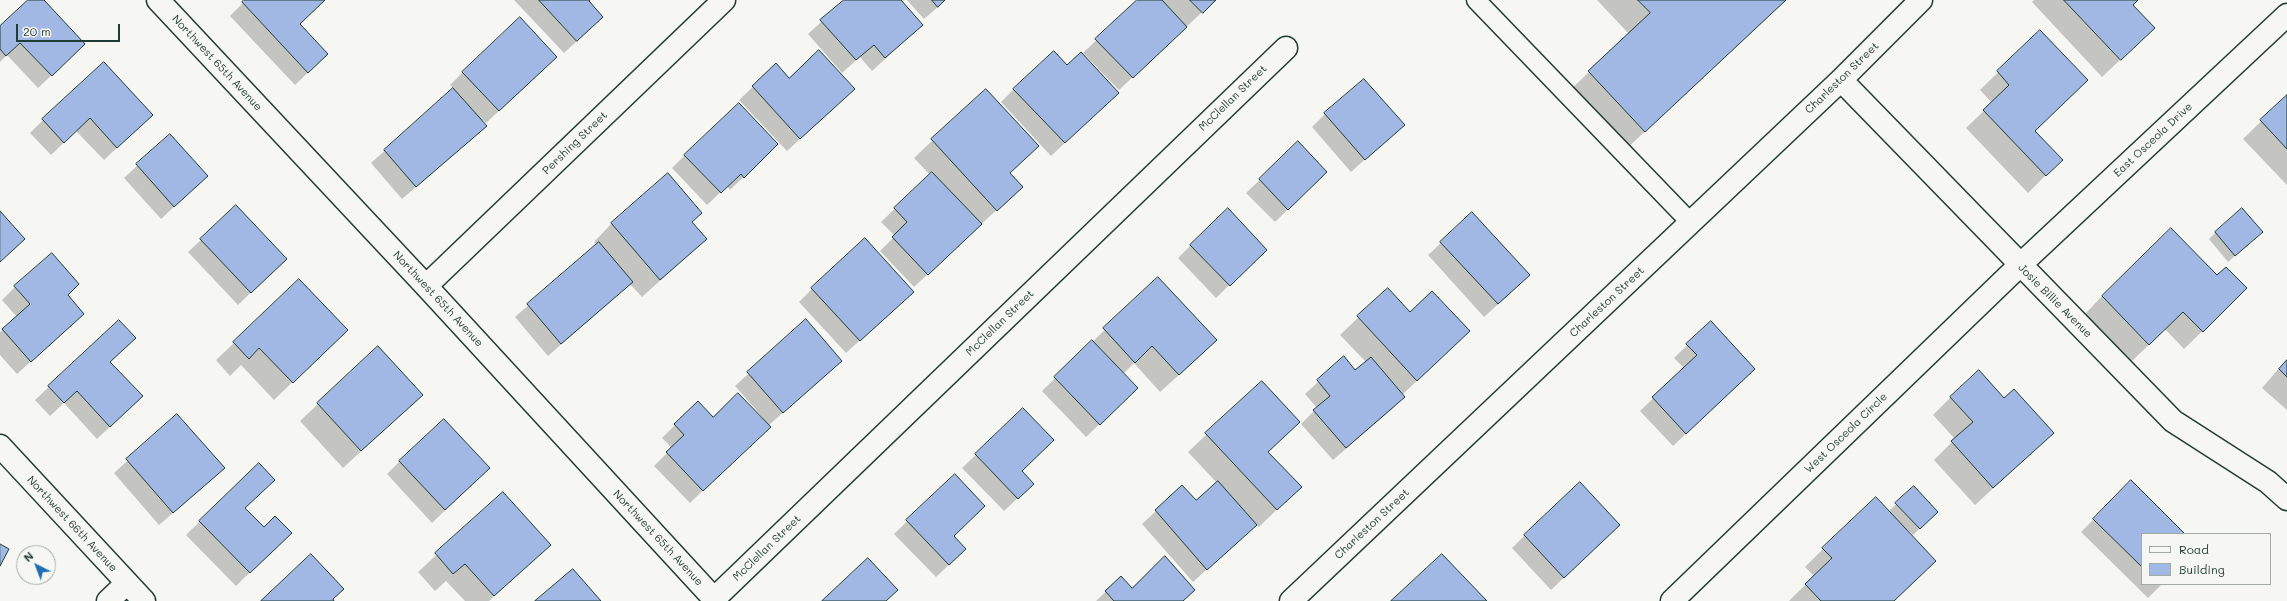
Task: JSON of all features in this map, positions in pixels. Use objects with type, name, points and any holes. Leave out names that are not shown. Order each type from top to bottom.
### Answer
[{"type":"street","name":"Northwest 65th Avenue","points":[[158,0],[426,286],[715,600]]},
{"type":"street","name":"Pershing Street","points":[[426,286],[724,0]]},
{"type":"street","name":"Charleston Street","points":[[1291,601],[1691,223],[1841,80],[1922,0]]},
{"type":"street","name":"East Osceola Drive","points":[[2020,265],[2287,15]]},
{"type":"street","name":"McClellan Street","points":[[715,600],[1286,48]]},
{"type":"street","name":"Josie Billie Avenue","points":[[1841,80],[2173,421],[2268,482],[2287,499]]},
{"type":"street","name":"West Osceola Circle","points":[[1672,601],[2020,265]]},
{"type":"street","name":"Northwest 66th Avenue","points":[[0,446],[144,601]]},
{"type":"street","points":[[108,601],[127,583]]},
{"type":"lane","points":[[1476,0],[1691,223]]},
{"type":"building","points":[[28,0],[44,0],[85,44],[52,76],[20,43],[6,56],[0,49],[0,26]]},
{"type":"building","points":[[244,0],[325,0],[300,24],[328,54],[308,73],[242,2]]},
{"type":"building","points":[[539,0],[590,0],[589,1],[603,17],[577,41]]},
{"type":"building","points":[[844,0],[901,0],[923,25],[885,58],[874,45],[856,60],[820,20]]},
{"type":"building","points":[[932,0],[945,0],[938,7]]},
{"type":"building","points":[[1137,0],[1162,0],[1187,27],[1133,78],[1095,39]]},
{"type":"building","points":[[1190,0],[1216,0],[1203,13]]},
{"type":"building","points":[[1638,0],[1786,0],[1645,132],[1588,71],[1650,13]]},
{"type":"building","points":[[2064,0],[2138,0],[2133,5],[2155,28],[2121,60]]},
{"type":"building","points":[[520,17],[557,57],[499,111],[462,72]]},
{"type":"building","points":[[2040,30],[2088,80],[2035,131],[2063,160],[2046,176],[1983,110],[2009,85],[1997,71]]},
{"type":"building","points":[[819,50],[855,89],[800,139],[752,86],[776,63],[789,78]]},
{"type":"building","points":[[1054,51],[1067,65],[1081,52],[1119,93],[1065,143],[1013,89]]},
{"type":"building","points":[[104,62],[153,115],[117,148],[90,118],[64,143],[42,119]]},
{"type":"building","points":[[1364,79],[1405,125],[1365,160],[1324,113]]},
{"type":"building","points":[[453,88],[487,126],[416,187],[384,150]]},
{"type":"building","points":[[986,89],[1039,146],[1010,173],[1023,187],[997,211],[931,139]]},
{"type":"building","points":[[2287,95],[2287,149],[2260,120]]},
{"type":"building","points":[[739,103],[778,144],[744,178],[741,174],[721,193],[684,155]]},
{"type":"building","points":[[170,134],[208,176],[174,207],[136,164]]},
{"type":"building","points":[[1298,141],[1327,172],[1288,210],[1259,179]]},
{"type":"building","points":[[932,172],[982,224],[928,275],[892,237],[907,222],[894,208]]},
{"type":"building","points":[[668,173],[702,213],[692,222],[707,239],[660,280],[611,223]]},
{"type":"building","points":[[236,205],[287,259],[251,293],[200,239]]},
{"type":"building","points":[[1228,208],[1267,250],[1230,286],[1190,245]]},
{"type":"building","points":[[2242,208],[2263,232],[2235,256],[2215,232]]},
{"type":"building","points":[[0,211],[25,239],[0,262]]},
{"type":"building","points":[[1472,212],[1530,275],[1498,304],[1440,242]]},
{"type":"building","points":[[2171,228],[2217,275],[2226,267],[2247,288],[2203,332],[2183,312],[2149,345],[2102,296]]},
{"type":"building","points":[[865,238],[914,292],[860,341],[811,288]]},
{"type":"building","points":[[599,242],[633,282],[561,344],[527,304]]},
{"type":"building","points":[[52,253],[79,284],[68,295],[84,314],[31,362],[2,329],[30,304],[14,286]]},
{"type":"building","points":[[1158,277],[1217,340],[1179,375],[1152,346],[1135,363],[1103,328]]},
{"type":"building","points":[[299,279],[348,330],[293,383],[259,348],[249,359],[233,342]]},
{"type":"building","points":[[1388,288],[1410,312],[1432,291],[1470,331],[1417,381],[1357,316]]},
{"type":"building","points":[[806,319],[842,361],[783,413],[747,372]]},
{"type":"building","points":[[119,320],[136,338],[110,362],[143,396],[110,427],[77,391],[64,403],[48,386]]},
{"type":"building","points":[[1711,321],[1755,369],[1686,434],[1652,397],[1697,355],[1686,344]]},
{"type":"building","points":[[1092,340],[1138,388],[1100,425],[1054,377]]},
{"type":"building","points":[[378,346],[423,395],[361,451],[317,403]]},
{"type":"building","points":[[1344,356],[1355,370],[1371,357],[1405,397],[1346,448],[1313,410],[1330,396],[1317,380]]},
{"type":"building","points":[[2287,360],[2287,377],[2279,369]]},
{"type":"building","points":[[1979,370],[2004,398],[2014,389],[2054,433],[1993,488],[1951,441],[1973,422],[1950,397]]},
{"type":"building","points":[[1262,381],[1300,422],[1268,452],[1302,487],[1277,510],[1205,433]]},
{"type":"building","points":[[738,393],[771,427],[703,491],[666,452],[684,435],[674,424],[698,401],[713,417]]},
{"type":"building","points":[[1023,408],[1054,440],[1022,471],[1034,484],[1018,499],[975,454]]},
{"type":"building","points":[[177,414],[225,468],[173,513],[126,459]]},
{"type":"building","points":[[444,419],[490,468],[445,510],[399,461]]},
{"type":"building","points":[[259,463],[275,480],[245,508],[264,527],[275,516],[292,533],[250,573],[199,521]]},
{"type":"building","points":[[955,474],[985,506],[954,536],[966,549],[949,565],[906,520]]},
{"type":"building","points":[[2131,480],[2184,533],[2141,533],[2141,566],[2093,519]]},
{"type":"building","points":[[1218,481],[1257,525],[1207,570],[1155,510],[1182,485],[1196,500]]},
{"type":"building","points":[[1580,482],[1620,525],[1564,578],[1524,535]]},
{"type":"building","points":[[1914,486],[1938,512],[1920,529],[1895,503]]},
{"type":"building","points":[[503,492],[551,545],[494,596],[465,564],[453,574],[435,553]]},
{"type":"building","points":[[1876,497],[1936,561],[1894,601],[1821,601],[1805,584],[1832,558],[1822,548]]},
{"type":"building","points":[[0,544],[9,549],[0,566]]},
{"type":"building","points":[[311,554],[344,589],[333,599],[334,601],[261,601]]},
{"type":"building","points":[[1442,554],[1487,601],[1391,601]]},
{"type":"building","points":[[1165,556],[1195,590],[1183,601],[1114,601],[1105,591],[1121,576],[1132,588]]},
{"type":"building","points":[[868,558],[898,590],[886,601],[822,601]]},
{"type":"building","points":[[573,569],[601,601],[535,601]]}]
